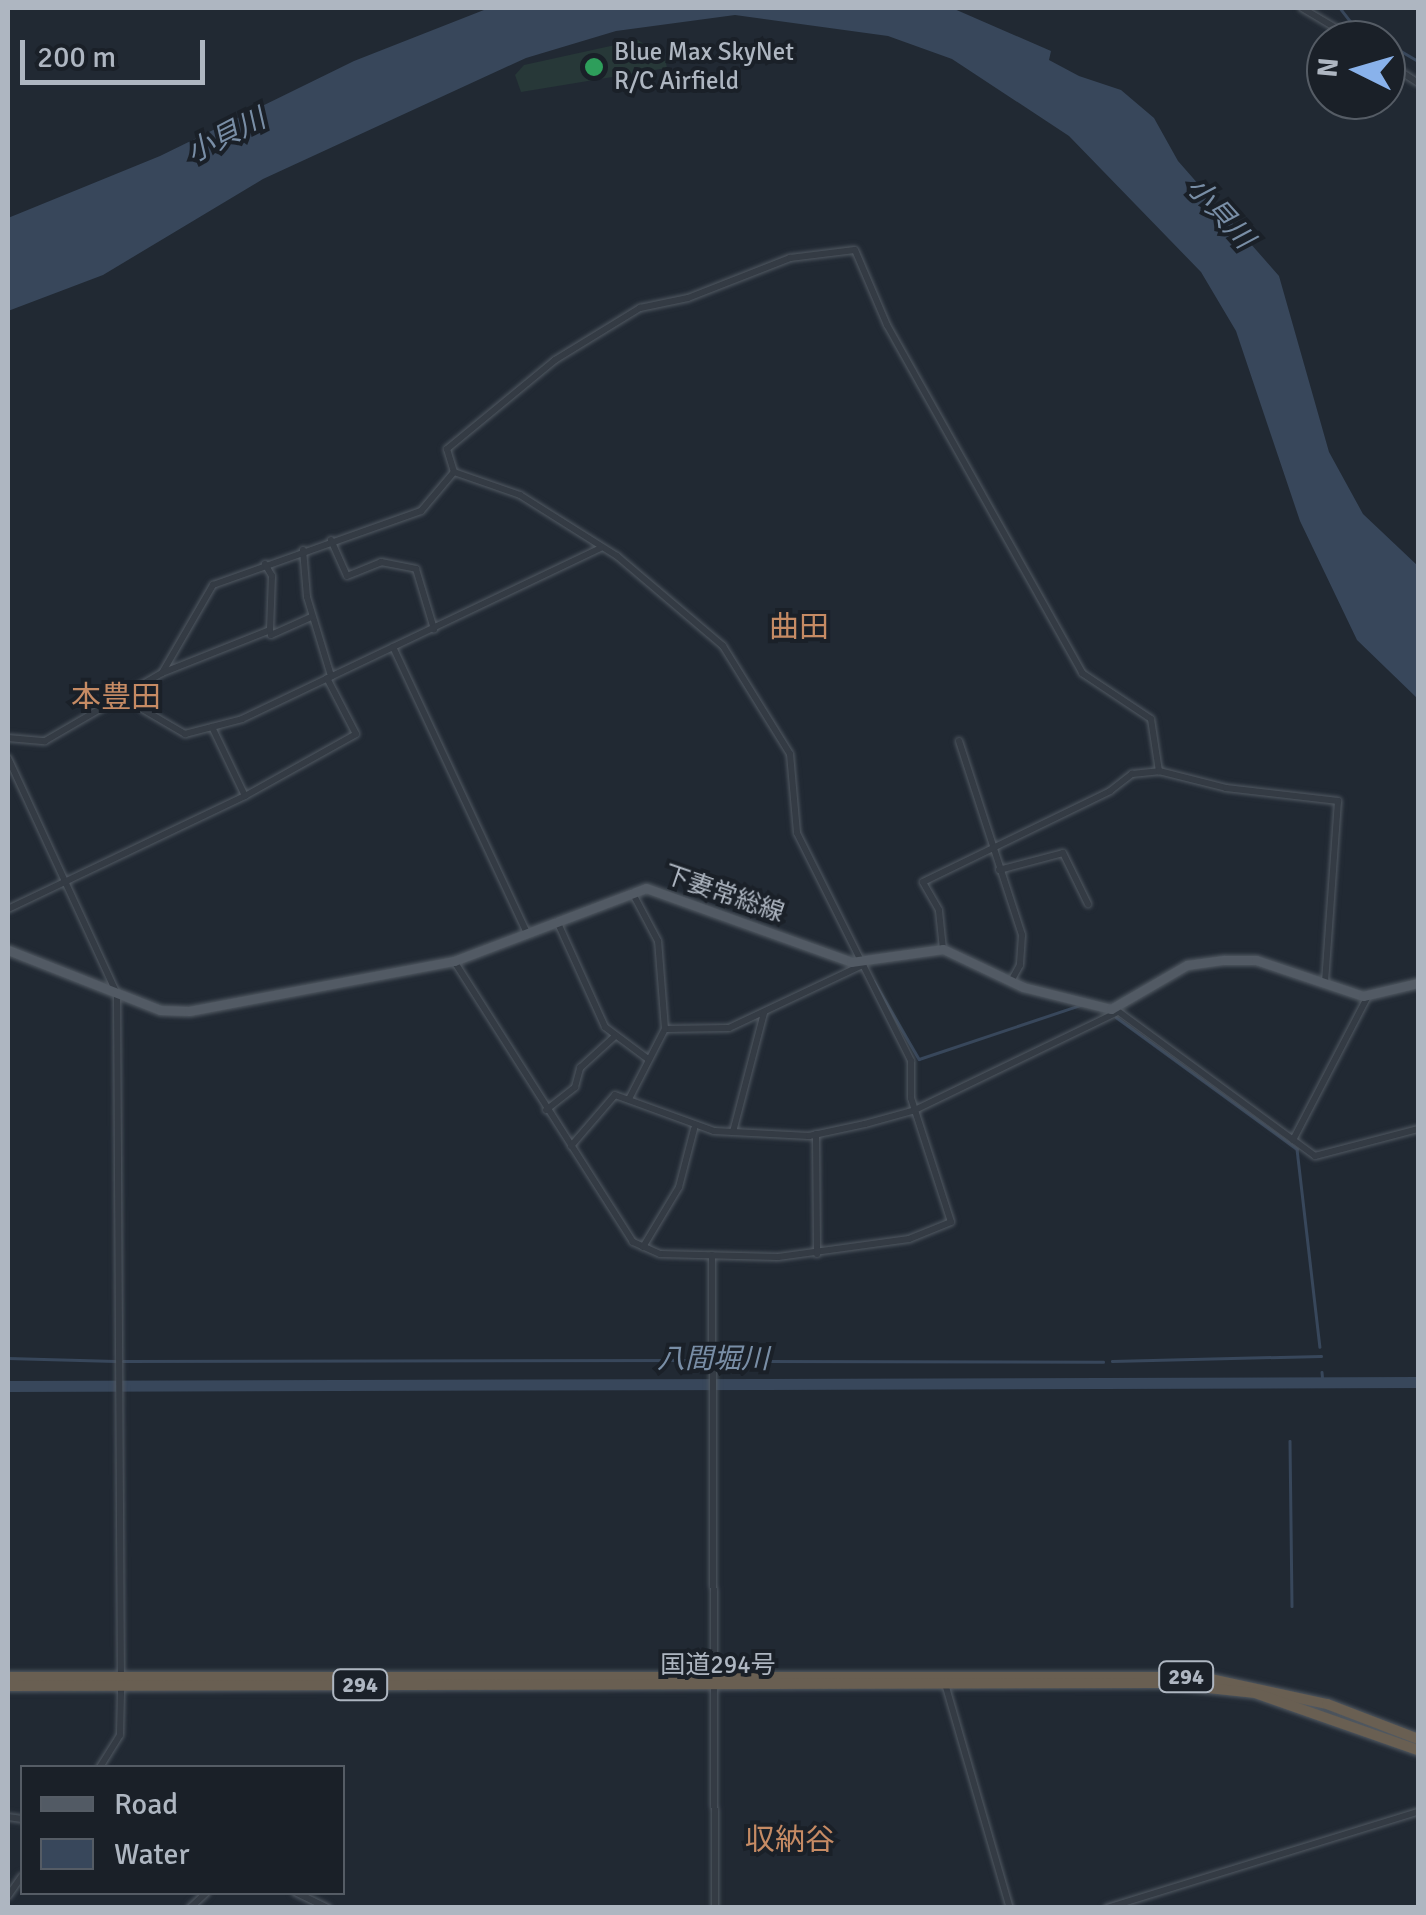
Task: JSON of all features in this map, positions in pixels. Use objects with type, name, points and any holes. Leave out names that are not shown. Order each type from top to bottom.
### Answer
[{"type":"highway","name":"国道294号","points":[[8,1677],[121,1681],[1201,1677],[1256,1684],[1418,1739]]},
{"type":"highway","name":"国道294号","points":[[944,1679],[1216,1687],[1295,1703],[1418,1750]]},
{"type":"highway","name":"国道294号","points":[[8,1686],[121,1681]]},
{"type":"main road","name":"下妻常総線","points":[[8,950],[160,1010],[189,1010],[454,961],[632,891],[662,892],[862,964],[943,949]]},
{"type":"main road","points":[[943,949],[1011,981],[1115,1011],[1172,971],[1201,962],[1256,960],[1368,996],[1418,983]]},
{"type":"street","points":[[454,472],[446,449],[555,360],[640,308],[688,298],[790,258],[855,250],[887,324],[1082,674],[1151,719],[1159,771]]},
{"type":"street","points":[[162,673],[213,585],[421,511],[454,472]]},
{"type":"street","points":[[454,472],[520,495],[602,547],[697,620],[743,676],[790,754],[798,833],[911,1061],[915,1110],[950,1222],[909,1239],[817,1254],[712,1255],[643,1247],[546,1110],[454,961]]},
{"type":"street","points":[[331,540],[346,576],[380,562],[416,569],[434,628]]},
{"type":"street","points":[[130,690],[144,710],[185,734],[212,727],[329,677],[602,547]]},
{"type":"street","points":[[8,908],[244,796],[356,734],[329,677],[311,618],[303,550]]},
{"type":"street","points":[[265,564],[272,576],[271,635],[311,618]]},
{"type":"street","points":[[8,738],[44,741],[162,673],[270,630]]},
{"type":"street","points":[[393,647],[527,933]]},
{"type":"street","points":[[212,727],[244,796]]},
{"type":"street","points":[[959,742],[990,848],[1022,935],[1020,965],[1011,981]]},
{"type":"street","points":[[8,758],[117,994],[120,1735],[101,1765]]},
{"type":"street","points":[[943,949],[939,910],[923,882],[1110,791],[1132,774],[1159,771],[1226,788],[1338,801],[1325,983]]},
{"type":"street","points":[[999,870],[1063,854],[1088,904]]},
{"type":"street","points":[[629,1099],[665,1028],[658,941],[632,891]]},
{"type":"street","points":[[557,922],[590,984],[595,1010],[614,1038],[648,1059]]},
{"type":"street","points":[[665,1028],[729,1028],[862,964]]},
{"type":"street","points":[[1292,1140],[1368,996]]},
{"type":"street","points":[[571,1146],[605,1101],[615,1095],[694,1129],[732,1132],[816,1134],[915,1110],[1115,1011],[1292,1140],[1324,1157],[1418,1129]]},
{"type":"street","points":[[732,1132],[752,1078],[764,1012]]},
{"type":"street","points":[[546,1110],[576,1087],[580,1068],[614,1038]]},
{"type":"street","points":[[643,1247],[679,1188],[694,1129]]},
{"type":"street","points":[[816,1134],[817,1254]]},
{"type":"street","points":[[712,1255],[715,1908]]},
{"type":"street","points":[[944,1679],[1010,1908]]},
{"type":"street","points":[[1107,1908],[1418,1812]]},
{"type":"street","points":[[301,1895],[328,1908]]},
{"type":"shaded area","name":"Blue Max SkyNet R/C Airfield","points":[[638,40],[665,58],[667,68],[521,92],[515,75],[524,65]]},
{"type":"water","name":"小貝川","points":[[489,8],[952,8],[1051,51],[1049,60],[1079,76],[1121,90],[1154,118],[1178,161],[1279,276],[1329,452],[1363,514],[1418,566],[1418,699],[1357,640],[1300,521],[1236,331],[1201,272],[1069,136],[952,59],[888,36],[735,15],[616,31],[526,58],[263,179],[103,275],[8,311],[8,218],[160,156],[354,61]]},
{"type":"waterway","points":[[1340,8],[1350,21],[1418,61]]},
{"type":"waterway","points":[[874,981],[919,1059],[1080,1005]]},
{"type":"waterway","points":[[1116,1017],[1297,1149],[1320,1347]]},
{"type":"waterway","points":[[1112,1361],[1321,1356]]},
{"type":"waterway","points":[[8,1358],[115,1361]]},
{"type":"waterway","points":[[123,1361],[706,1360]]},
{"type":"waterway","points":[[718,1361],[1103,1362]]},
{"type":"waterway","points":[[1322,1372],[1323,1383]]},
{"type":"waterway","name":"八間堀川","points":[[8,1386],[1418,1382]]},
{"type":"waterway","points":[[1290,1441],[1292,1606]]},
{"type":"place","name":"Blue Max SkyNet R/C Airfield","points":[[594,67]]},
{"type":"district","name":"曲田","points":[[799,628]]},
{"type":"district","name":"本豊田","points":[[116,698]]},
{"type":"district","name":"収納谷","points":[[790,1841]]}]
